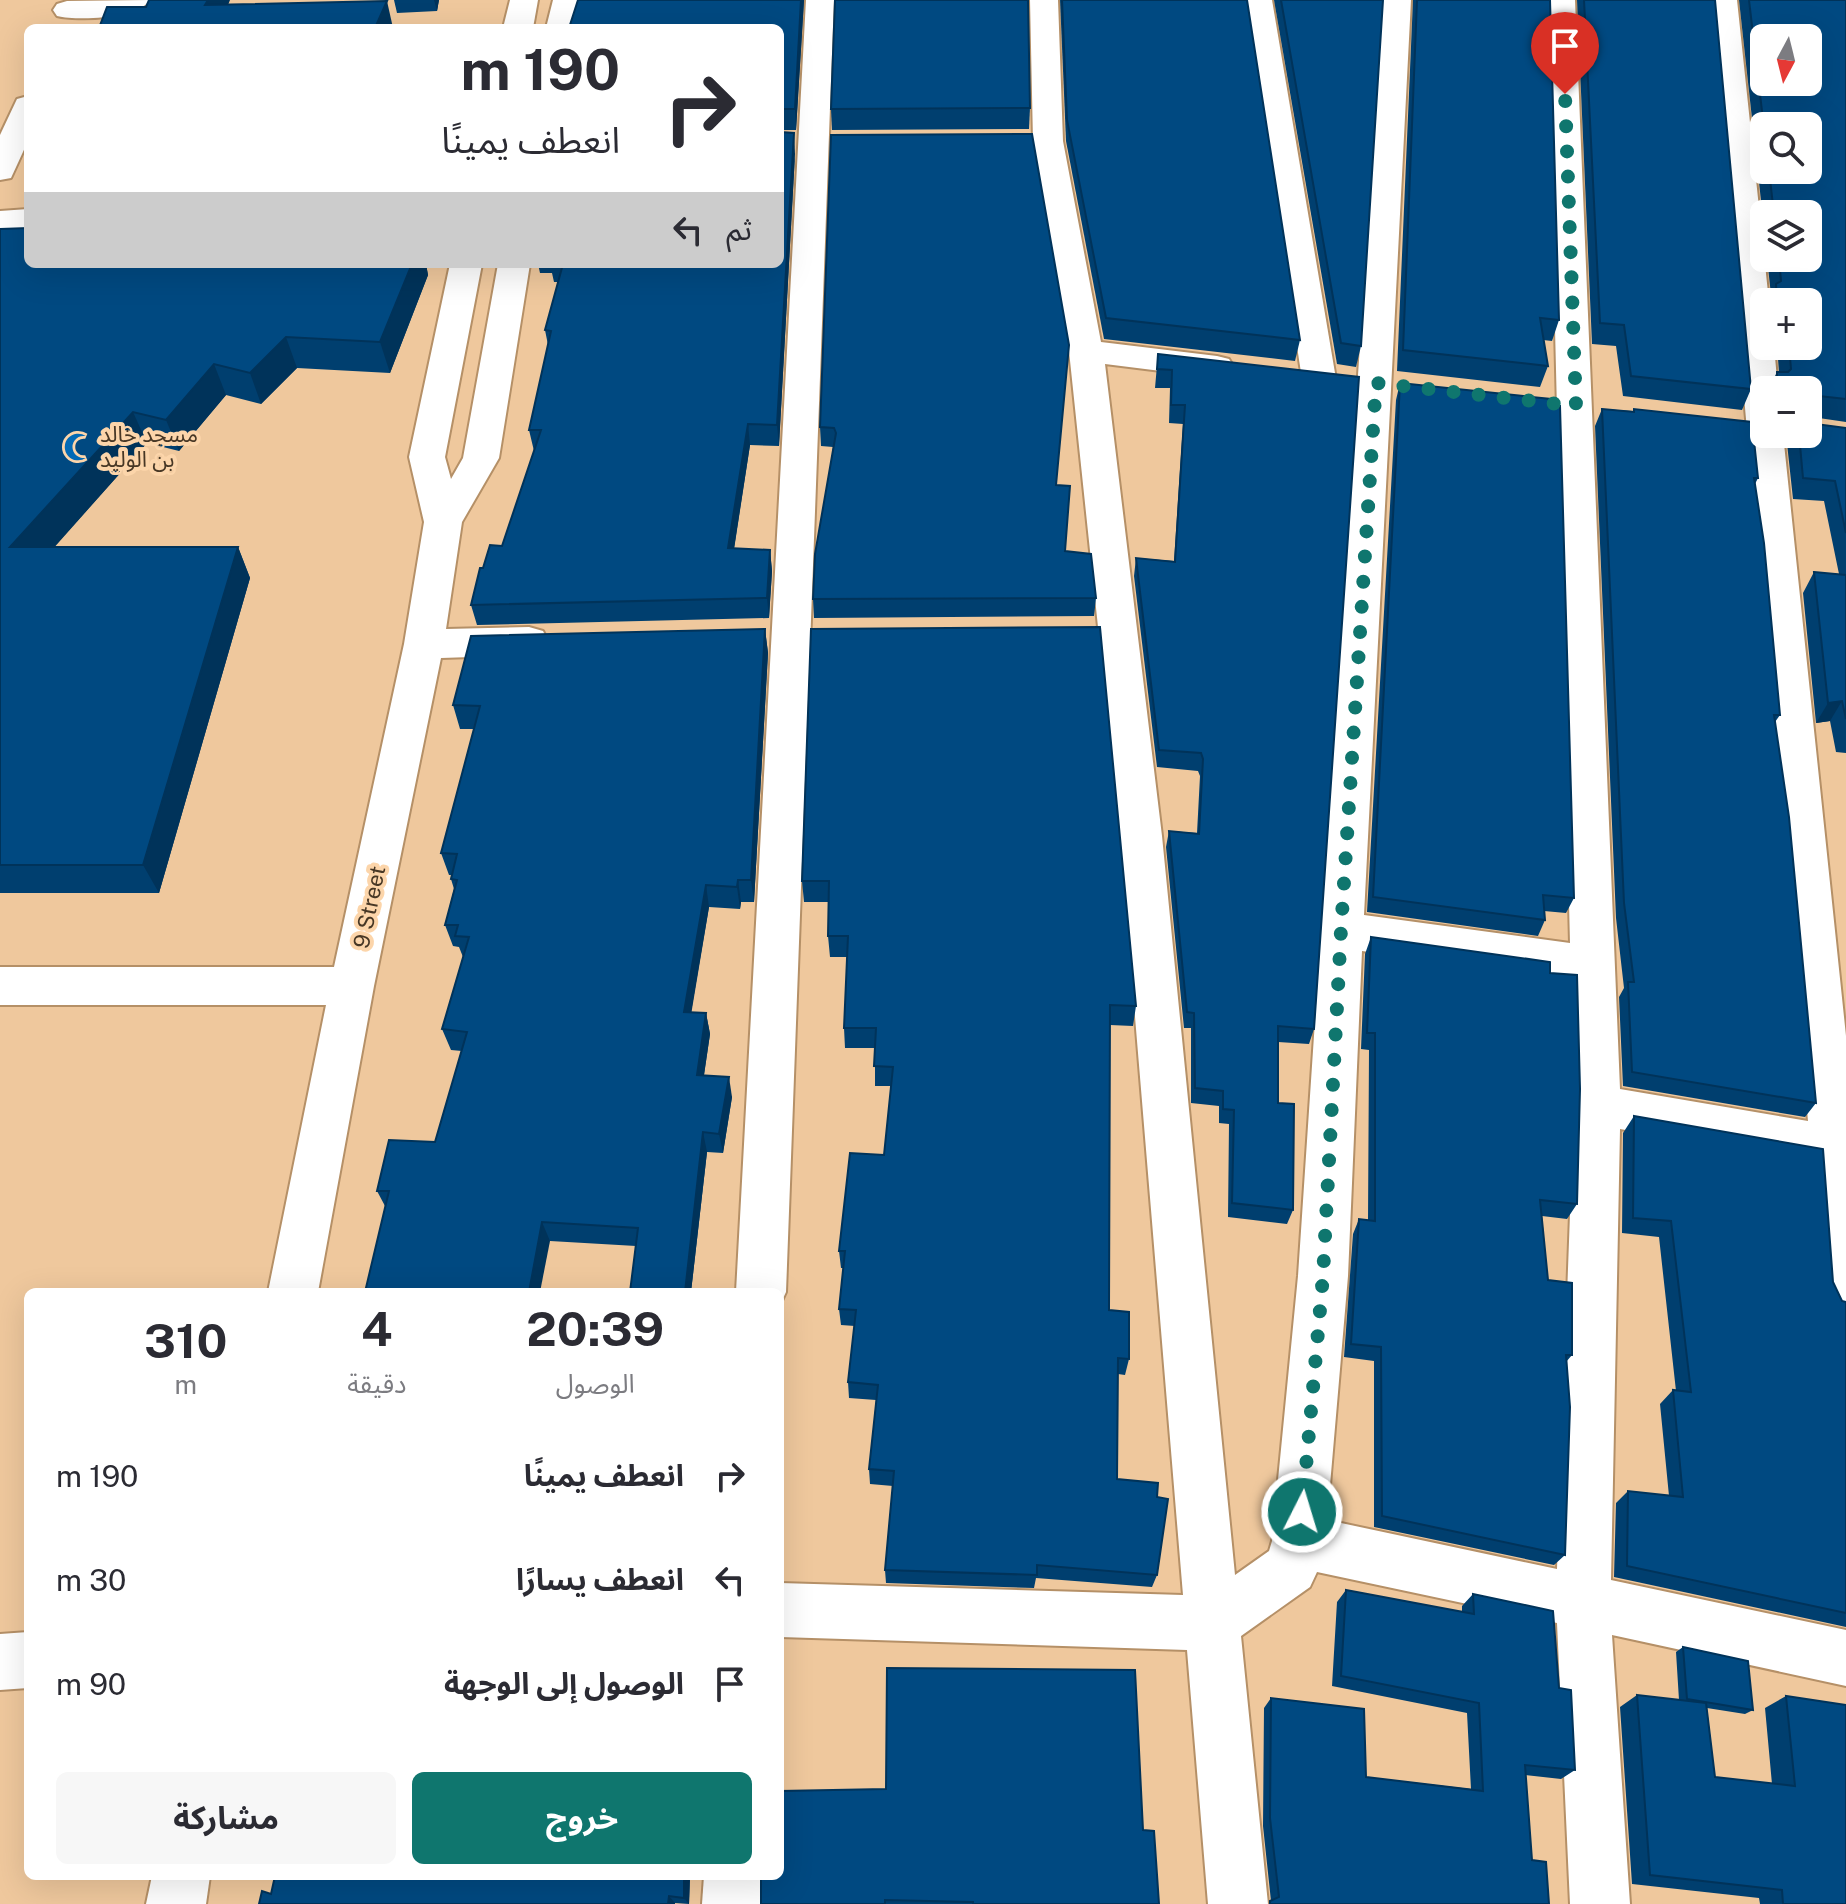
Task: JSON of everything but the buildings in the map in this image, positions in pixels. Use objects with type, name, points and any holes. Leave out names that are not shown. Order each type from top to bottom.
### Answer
[{"type":"street","points":[[66,13],[124,6],[136,0]]},
{"type":"street","points":[[519,24],[524,0]]},
{"type":"street","points":[[562,24],[567,0]]},
{"type":"street","points":[[761,1288],[820,0]]},
{"type":"street","points":[[1044,0],[1033,141],[1086,351],[1102,633],[1141,836],[1238,1904]]},
{"type":"street","points":[[1258,0],[1304,377],[1392,385]]},
{"type":"street","points":[[784,1610],[1213,1623],[1291,1568],[1299,1541],[1323,1276],[1341,930],[1392,385],[1397,0]]},
{"type":"street","points":[[1561,0],[1597,1105],[1583,1603],[1600,1904]]},
{"type":"street","points":[[1723,0],[1750,382]]},
{"type":"street","points":[[12,160],[24,119]]},
{"type":"street","points":[[0,221],[24,219]]},
{"type":"street","name":"9 Street","points":[[443,522],[427,457],[465,268]]},
{"type":"street","name":"9 Street","points":[[294,1288],[352,986],[424,644],[443,522],[481,458],[513,268]]},
{"type":"street","points":[[1086,351],[1242,370]]},
{"type":"street","points":[[1756,448],[1832,1009],[1834,1146],[1846,1297]]},
{"type":"street","points":[[424,644],[562,641]]},
{"type":"street","points":[[1341,930],[1593,965]]},
{"type":"street","points":[[0,986],[352,986]]},
{"type":"street","points":[[1597,1105],[1834,1146]]},
{"type":"street","points":[[1299,1541],[1846,1658]]},
{"type":"street","points":[[0,1662],[24,1660]]},
{"type":"street","points":[[176,1904],[180,1880]]},
{"type":"street","points":[[732,1904],[733,1880]]},
{"type":"place","name":"مسجد خالد بن الوليد","points":[[78,447]]},
{"type":"route","points":[[1302,1512],[1323,1276],[1341,930],[1376,383],[1576,406],[1565,94]]}]
